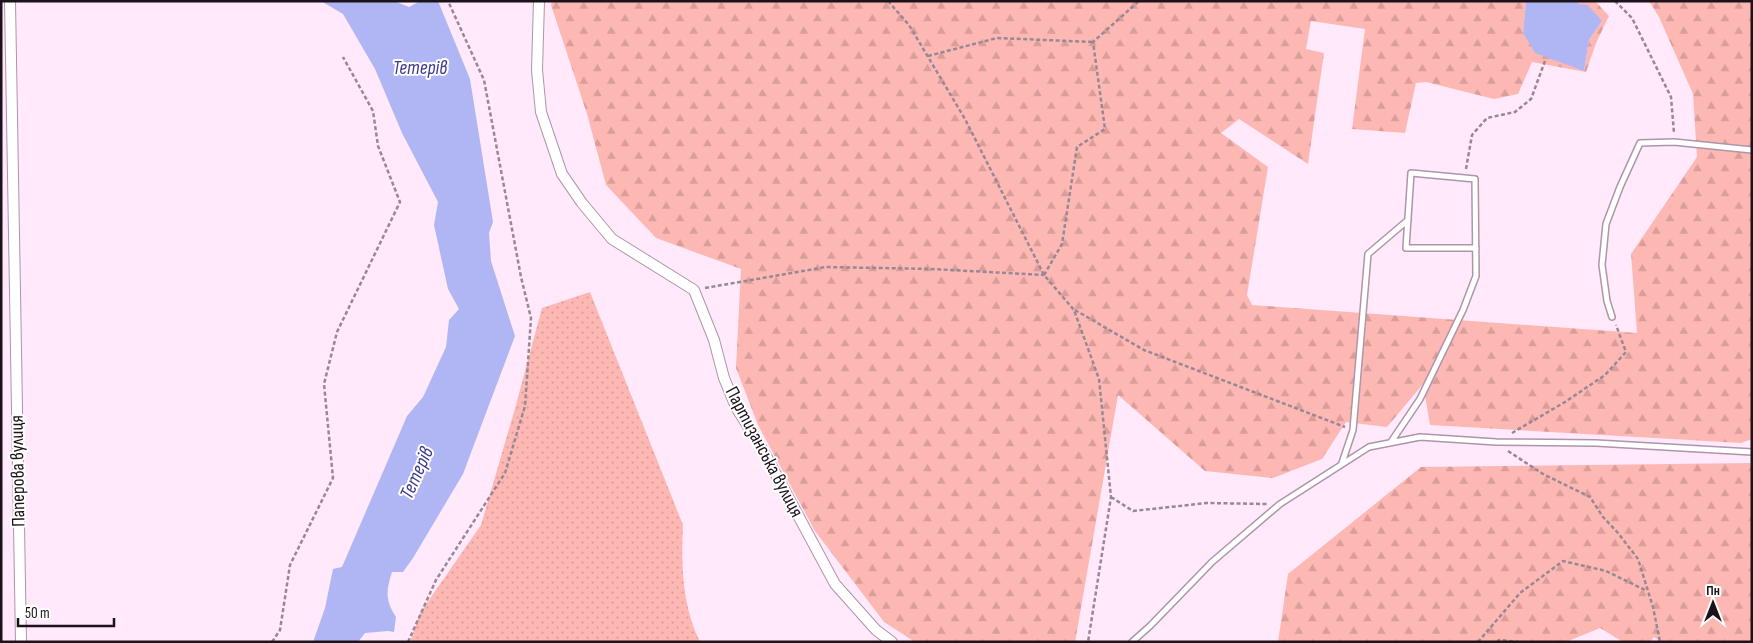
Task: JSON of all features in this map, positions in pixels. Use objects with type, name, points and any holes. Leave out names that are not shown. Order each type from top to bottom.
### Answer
[{"type":"street","name":"Паперова вулиця","points":[[10,1],[6,33],[21,642]]},
{"type":"street","points":[[539,1],[537,70],[541,112],[562,174],[582,203],[612,239],[694,290]]},
{"type":"street","name":"Партизанська вулиця","points":[[694,290],[714,340],[724,378],[736,407],[764,452],[834,584],[876,630],[892,642]]},
{"type":"lane","points":[[1612,317],[1607,301],[1602,264],[1606,224],[1640,143],[1674,142],[1752,150]]},
{"type":"lane","points":[[1390,443],[1420,399],[1476,276],[1476,248],[1475,179],[1412,173],[1406,248],[1476,248]]},
{"type":"lane","points":[[1342,464],[1353,430],[1368,254],[1408,220]]},
{"type":"lane","points":[[1132,642],[1212,562],[1280,504],[1369,447],[1420,437],[1496,442],[1596,443],[1752,452]]},
{"type":"path","points":[[408,642],[436,580],[505,472],[525,406],[531,318],[521,278],[484,80],[448,1]]},
{"type":"path","points":[[888,1],[909,25],[965,119],[1044,275],[1074,310],[1144,350],[1353,430]]},
{"type":"path","points":[[928,56],[997,38],[1093,42],[1139,1]]},
{"type":"path","points":[[1615,1],[1632,18],[1671,97],[1674,142]]},
{"type":"path","points":[[1044,275],[1062,244],[1077,147],[1105,129],[1093,42]]},
{"type":"path","points":[[272,642],[280,630],[290,565],[333,478],[324,384],[337,332],[400,202],[378,146],[373,111],[343,57]]},
{"type":"path","points":[[1465,178],[1472,135],[1487,118],[1516,112],[1531,99],[1544,61]]},
{"type":"path","points":[[694,290],[826,267],[932,269],[1044,275]]},
{"type":"path","points":[[1074,310],[1099,379],[1111,497],[1088,642]]},
{"type":"path","points":[[1612,317],[1626,352],[1606,375],[1565,402],[1496,442],[1543,474],[1590,497],[1603,517],[1638,559],[1660,642]]},
{"type":"path","points":[[1111,497],[1133,511],[1207,503],[1280,504]]},
{"type":"path","points":[[1478,642],[1520,592],[1563,561],[1606,571],[1648,592]]},
{"type":"path","points":[[1497,642],[1499,640],[1519,642]]},
{"type":"green space","points":[[552,1],[1526,1],[1523,33],[1584,71],[1589,40],[1602,21],[1577,4],[1577,1],[1595,1],[1609,16],[1596,43],[1586,72],[1532,62],[1518,94],[1494,99],[1426,82],[1416,83],[1405,133],[1352,129],[1365,29],[1311,21],[1306,49],[1324,53],[1308,164],[1239,119],[1221,133],[1268,167],[1247,295],[1252,305],[1637,333],[1631,254],[1697,157],[1693,94],[1659,17],[1649,1],[1752,1],[1752,439],[1741,443],[1430,425],[1423,384],[1387,427],[1346,422],[1322,459],[1273,478],[1205,471],[1118,395],[1075,642],[915,642],[884,622],[815,531],[758,425],[736,368],[741,269],[656,238],[606,185],[587,114],[551,5]]},
{"type":"green space","points":[[590,292],[683,525],[682,555],[686,599],[689,614],[700,642],[410,642],[420,613],[481,525],[542,308]]},
{"type":"green space","points":[[1752,463],[1752,642],[1661,642],[1654,637],[1650,642],[1623,642],[1600,628],[1566,642],[1278,642],[1288,574],[1421,467]]},
{"type":"water","name":"Тетерів","points":[[321,1],[394,1],[409,7],[420,1],[438,1],[470,79],[493,222],[489,233],[491,261],[515,336],[463,474],[403,572],[392,572],[388,600],[396,617],[394,632],[365,633],[358,642],[313,642],[325,608],[333,569],[342,567],[407,416],[423,397],[446,347],[449,320],[459,309],[448,289],[434,225],[438,202],[402,133],[375,69],[343,14]]},
{"type":"water","points":[[1526,1],[1577,1],[1578,4],[1588,5],[1602,21],[1589,40],[1584,71],[1535,53],[1523,33]]}]
